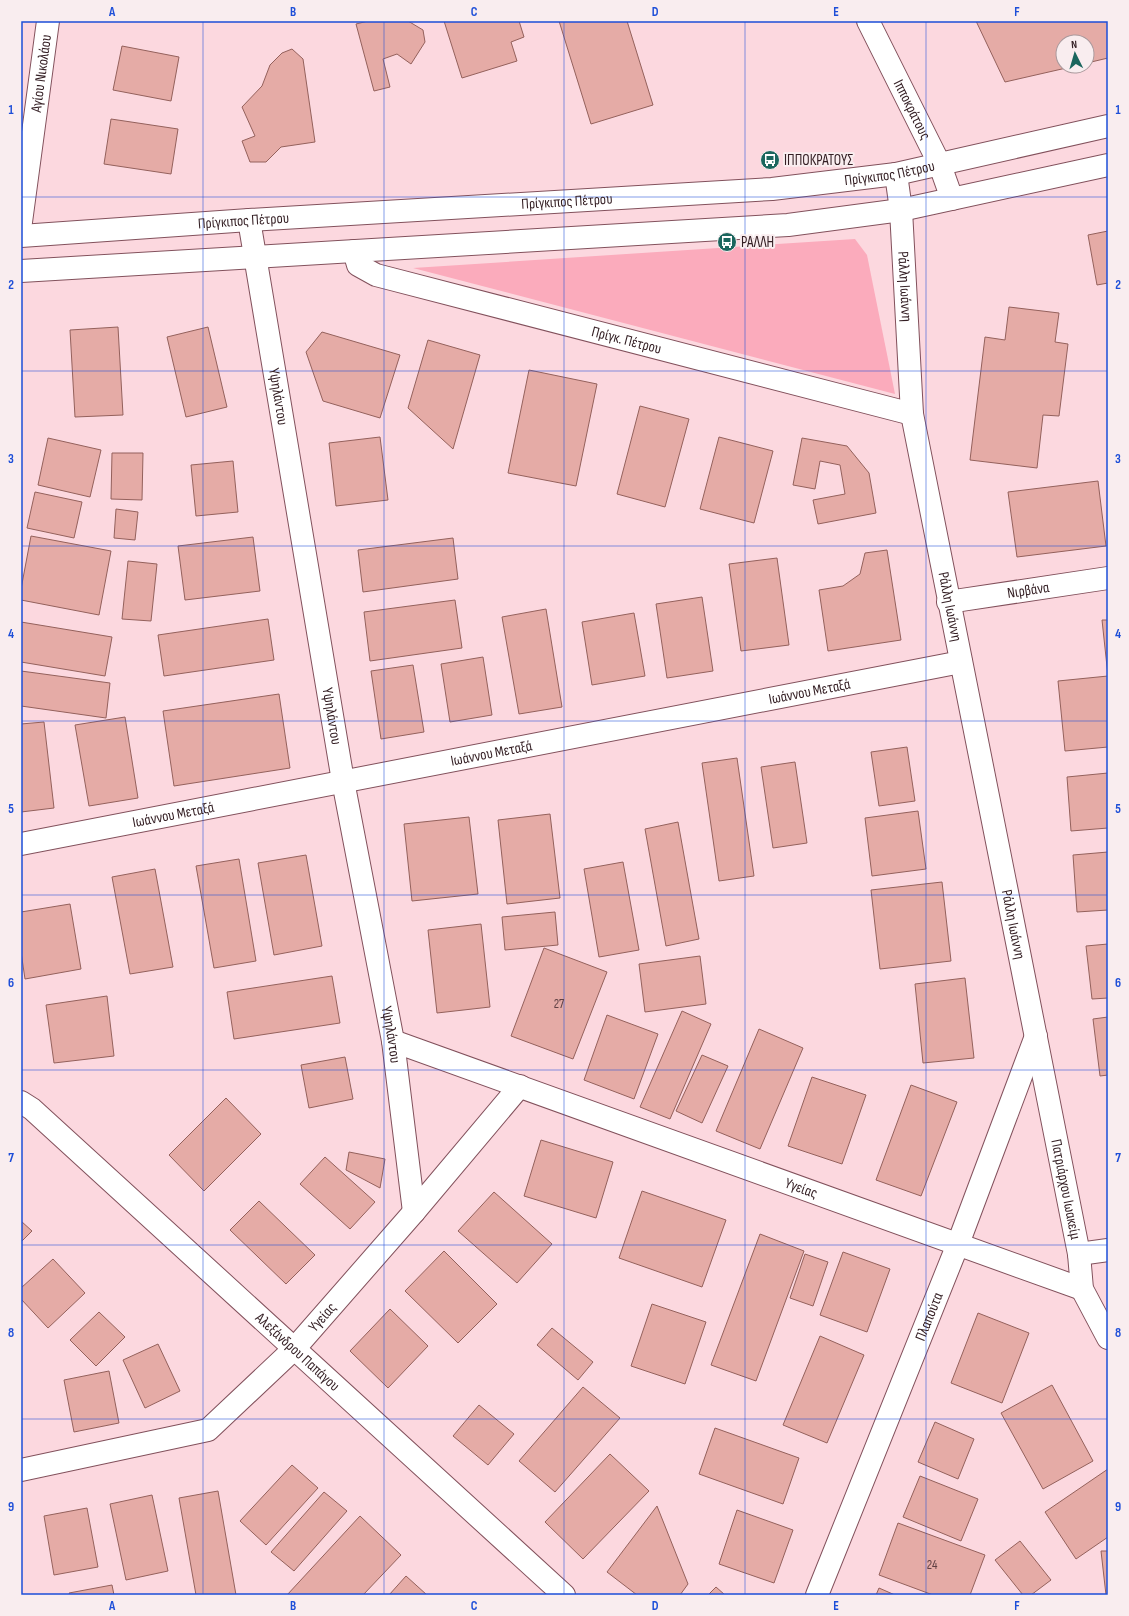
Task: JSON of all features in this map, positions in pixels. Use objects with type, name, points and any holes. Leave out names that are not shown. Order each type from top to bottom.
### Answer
[{"type":"street","name":"Αγίου Νικολάου","points":[[21,222],[48,21]]},
{"type":"street","name":"Ιπποκράτους","points":[[868,21],[940,165],[952,199]]},
{"type":"street","name":"Πρίγκιπος Πέτρου","points":[[21,236],[249,220],[772,189],[896,174],[1108,126]]},
{"type":"street","points":[[21,271],[788,224],[901,210],[1108,165]]},
{"type":"street","name":"Ράλλη Ιωάννη","points":[[896,174],[901,210],[912,414],[948,602],[1036,1036]]},
{"type":"street","name":"Υψηλάντου","points":[[249,220],[343,781],[393,1041],[414,1212]]},
{"type":"street","name":"Πρίγκ. Πέτρου","points":[[354,251],[358,265],[376,275],[912,414]]},
{"type":"street","name":"Νιρβάνα","points":[[948,602],[1108,578]]},
{"type":"street","name":"Ιωάννου Μεταξά","points":[[21,844],[961,662]]},
{"type":"street","name":"Πλαπούτα","points":[[817,1595],[958,1244],[1036,1036]]},
{"type":"street","name":"Πατριάρχου Ιωακείμ","points":[[1036,1036],[1079,1254],[1082,1289],[1108,1338]]},
{"type":"street","name":"Υγείας","points":[[393,1041],[1082,1289]]},
{"type":"street","name":"Υγείας","points":[[21,1470],[208,1430],[294,1348],[414,1212],[520,1086]]},
{"type":"street","name":"Αλεξάνδρου Παπάγου","points":[[21,1089],[27,1105],[564,1595]]},
{"type":"street","points":[[1079,1254],[1108,1250]]},
{"type":"shaded area","points":[[855,239],[867,255],[895,394],[413,268]]},
{"type":"building","points":[[368,21],[408,21],[423,30],[425,42],[411,64],[397,54],[383,59],[390,87],[374,91],[356,24]]},
{"type":"building","points":[[444,21],[519,21],[524,37],[511,42],[517,61],[462,78]]},
{"type":"building","points":[[559,21],[627,21],[653,105],[591,124]]},
{"type":"building","points":[[976,21],[1108,21],[1108,58],[1095,61],[1095,34],[1055,34],[1055,71],[1005,82]]},
{"type":"building","points":[[122,46],[179,57],[171,101],[113,90]]},
{"type":"building","points":[[292,49],[303,59],[315,142],[281,147],[266,162],[250,162],[242,141],[255,136],[242,107],[262,86],[270,65],[282,53]]},
{"type":"building","points":[[111,119],[178,129],[171,174],[104,164]]},
{"type":"building","points":[[1108,231],[1108,283],[1097,285],[1088,235]]},
{"type":"building","points":[[1009,307],[1059,313],[1055,342],[1068,344],[1059,416],[1043,415],[1037,468],[970,460],[985,337],[1005,340]]},
{"type":"building","points":[[118,327],[123,415],[75,417],[70,330]]},
{"type":"building","points":[[208,327],[227,407],[186,417],[167,337]]},
{"type":"building","points":[[322,332],[400,355],[380,418],[323,401],[306,352]]},
{"type":"building","points":[[428,340],[480,355],[453,449],[408,408]]},
{"type":"building","points":[[529,370],[597,384],[576,486],[508,473]]},
{"type":"building","points":[[640,406],[689,419],[665,507],[617,494]]},
{"type":"building","points":[[380,437],[388,500],[336,506],[329,443]]},
{"type":"building","points":[[719,437],[773,451],[754,523],[700,509]]},
{"type":"building","points":[[48,438],[101,450],[90,497],[38,485]]},
{"type":"building","points":[[802,438],[847,446],[869,473],[876,513],[818,524],[813,500],[845,494],[840,465],[820,461],[815,489],[793,485]]},
{"type":"building","points":[[112,453],[143,453],[142,500],[111,499]]},
{"type":"building","points":[[233,461],[238,512],[196,516],[191,465]]},
{"type":"building","points":[[1098,481],[1106,546],[1017,557],[1008,492]]},
{"type":"building","points":[[35,492],[82,502],[74,538],[27,528]]},
{"type":"building","points":[[116,509],[138,512],[135,540],[114,538]]},
{"type":"building","points":[[31,536],[111,551],[99,615],[21,600],[21,589]]},
{"type":"building","points":[[253,537],[260,591],[185,600],[178,546]]},
{"type":"building","points":[[453,538],[458,579],[363,592],[358,550]]},
{"type":"building","points":[[887,550],[901,640],[828,651],[819,590],[843,586],[860,574],[865,553]]},
{"type":"building","points":[[777,558],[789,645],[741,651],[729,564]]},
{"type":"building","points":[[128,561],[157,564],[151,621],[122,619]]},
{"type":"building","points":[[702,597],[713,671],[667,678],[656,604]]},
{"type":"building","points":[[455,600],[462,648],[370,661],[364,612]]},
{"type":"building","points":[[546,609],[562,707],[519,714],[502,617]]},
{"type":"building","points":[[634,613],[645,676],[592,685],[582,622]]},
{"type":"building","points":[[268,619],[274,660],[164,676],[158,635]]},
{"type":"building","points":[[1102,620],[1108,620],[1108,676]]},
{"type":"building","points":[[21,622],[112,637],[105,676],[21,662]]},
{"type":"building","points":[[483,657],[492,715],[450,722],[441,664]]},
{"type":"building","points":[[413,665],[424,732],[381,739],[371,671]]},
{"type":"building","points":[[21,671],[110,683],[106,718],[21,706]]},
{"type":"building","points":[[1108,676],[1108,747],[1065,751],[1058,681]]},
{"type":"building","points":[[279,694],[290,768],[174,786],[163,711]]},
{"type":"building","points":[[125,717],[138,798],[89,806],[75,725]]},
{"type":"building","points":[[44,722],[54,808],[21,812],[21,724]]},
{"type":"building","points":[[907,747],[915,801],[879,806],[871,752]]},
{"type":"building","points":[[737,758],[754,876],[719,881],[702,763]]},
{"type":"building","points":[[795,762],[807,843],[773,848],[761,767]]},
{"type":"building","points":[[1108,773],[1108,828],[1071,831],[1067,777]]},
{"type":"building","points":[[918,811],[926,869],[872,876],[865,818]]},
{"type":"building","points":[[550,814],[560,898],[507,904],[498,820]]},
{"type":"building","points":[[469,817],[478,894],[412,901],[404,824]]},
{"type":"building","points":[[678,822],[699,939],[666,946],[645,829]]},
{"type":"building","points":[[1108,852],[1108,910],[1077,912],[1073,855]]},
{"type":"building","points":[[306,855],[322,946],[274,955],[258,863]]},
{"type":"building","points":[[239,859],[256,961],[214,968],[196,866]]},
{"type":"building","points":[[623,862],[639,950],[599,957],[584,869]]},
{"type":"building","points":[[155,869],[173,967],[130,974],[112,877]]},
{"type":"building","points":[[942,882],[951,961],[880,969],[871,890]]},
{"type":"building","points":[[70,904],[81,969],[25,979],[21,952],[21,912]]},
{"type":"building","points":[[555,912],[558,945],[505,950],[502,917]]},
{"type":"building","points":[[481,924],[490,1007],[437,1013],[428,930]]},
{"type":"building","points":[[1108,944],[1108,998],[1092,999],[1086,946]]},
{"type":"building","points":[[544,948],[607,972],[573,1059],[511,1036]]},
{"type":"building","points":[[700,956],[706,1004],[645,1012],[639,964]]},
{"type":"building","points":[[332,976],[340,1023],[234,1039],[227,992]]},
{"type":"building","points":[[965,978],[974,1058],[923,1063],[915,984]]},
{"type":"building","points":[[107,996],[114,1056],[54,1063],[46,1005]]},
{"type":"building","points":[[682,1011],[711,1024],[670,1119],[640,1107]]},
{"type":"building","points":[[607,1015],[658,1034],[634,1099],[584,1080]]},
{"type":"building","points":[[1108,1017],[1108,1075],[1100,1076],[1093,1019]]},
{"type":"building","points":[[759,1029],[803,1048],[760,1149],[716,1131]]},
{"type":"building","points":[[702,1055],[728,1066],[702,1123],[676,1111]]},
{"type":"building","points":[[345,1057],[353,1099],[309,1108],[301,1065]]},
{"type":"building","points":[[812,1077],[866,1095],[842,1164],[788,1146]]},
{"type":"building","points":[[911,1085],[957,1102],[921,1196],[876,1180]]},
{"type":"building","points":[[226,1098],[261,1134],[204,1191],[169,1155]]},
{"type":"building","points":[[541,1140],[613,1162],[596,1218],[524,1196]]},
{"type":"building","points":[[349,1152],[385,1159],[380,1188],[346,1170]]},
{"type":"building","points":[[325,1157],[375,1202],[350,1229],[300,1184]]},
{"type":"building","points":[[642,1191],[726,1220],[702,1287],[619,1258]]},
{"type":"building","points":[[494,1192],[552,1244],[517,1283],[458,1231]]},
{"type":"building","points":[[259,1201],[315,1255],[286,1284],[230,1230]]},
{"type":"building","points":[[21,1221],[32,1231],[21,1242]]},
{"type":"building","points":[[760,1234],[804,1251],[756,1381],[711,1365]]},
{"type":"building","points":[[444,1251],[497,1304],[458,1343],[405,1291]]},
{"type":"building","points":[[843,1252],[890,1269],[867,1332],[820,1315]]},
{"type":"building","points":[[805,1254],[828,1262],[813,1306],[790,1298]]},
{"type":"building","points":[[53,1259],[85,1293],[48,1328],[21,1299],[21,1288]]},
{"type":"building","points":[[652,1304],[706,1322],[685,1384],[631,1366]]},
{"type":"building","points":[[390,1309],[428,1346],[388,1388],[350,1351]]},
{"type":"building","points":[[99,1312],[125,1337],[96,1366],[70,1340]]},
{"type":"building","points":[[978,1313],[1029,1333],[1002,1403],[951,1383]]},
{"type":"building","points":[[552,1328],[593,1362],[578,1380],[537,1345]]},
{"type":"building","points":[[820,1336],[864,1355],[827,1443],[783,1425]]},
{"type":"building","points":[[158,1344],[180,1391],[145,1408],[123,1360]]},
{"type":"building","points":[[109,1371],[119,1423],[74,1432],[64,1380]]},
{"type":"building","points":[[1052,1385],[1093,1461],[1043,1489],[1001,1413]]},
{"type":"building","points":[[583,1387],[620,1418],[555,1492],[519,1461]]},
{"type":"building","points":[[479,1405],[514,1434],[488,1465],[453,1436]]},
{"type":"building","points":[[935,1422],[974,1439],[958,1479],[918,1462]]},
{"type":"building","points":[[715,1428],[799,1458],[783,1504],[699,1474]]},
{"type":"building","points":[[610,1454],[649,1491],[583,1559],[545,1522]]},
{"type":"building","points":[[292,1465],[318,1488],[266,1545],[240,1521]]},
{"type":"building","points":[[1108,1469],[1108,1537],[1076,1559],[1045,1512]]},
{"type":"building","points":[[920,1476],[978,1499],[961,1541],[903,1517]]},
{"type":"building","points":[[218,1491],[236,1595],[196,1595],[179,1498]]},
{"type":"building","points":[[324,1492],[347,1511],[294,1571],[271,1552]]},
{"type":"building","points":[[152,1495],[168,1571],[126,1580],[110,1504]]},
{"type":"building","points":[[657,1506],[688,1584],[680,1595],[637,1595],[607,1572]]},
{"type":"building","points":[[87,1508],[98,1567],[54,1575],[44,1516]]},
{"type":"building","points":[[737,1510],[793,1530],[774,1583],[719,1564]]},
{"type":"building","points":[[360,1516],[401,1555],[363,1595],[287,1595]]},
{"type":"building","points":[[898,1523],[985,1555],[970,1595],[933,1595],[879,1575]]},
{"type":"building","points":[[1020,1541],[1051,1580],[1031,1595],[1023,1595],[995,1560]]},
{"type":"building","points":[[1101,1551],[1108,1551],[1108,1595],[1106,1595]]},
{"type":"building","points":[[406,1576],[427,1595],[389,1595]]},
{"type":"building","points":[[112,1585],[114,1595],[70,1595],[69,1593]]},
{"type":"building","points":[[716,1587],[725,1595],[708,1595]]},
{"type":"building","points":[[879,1588],[895,1595],[876,1595]]},
{"type":"place","name":"ΙΠΠΟΚΡΑΤΟΥΣ","points":[[770,160]]},
{"type":"place","name":"ΡΑΛΛΗ","points":[[727,242]]}]
